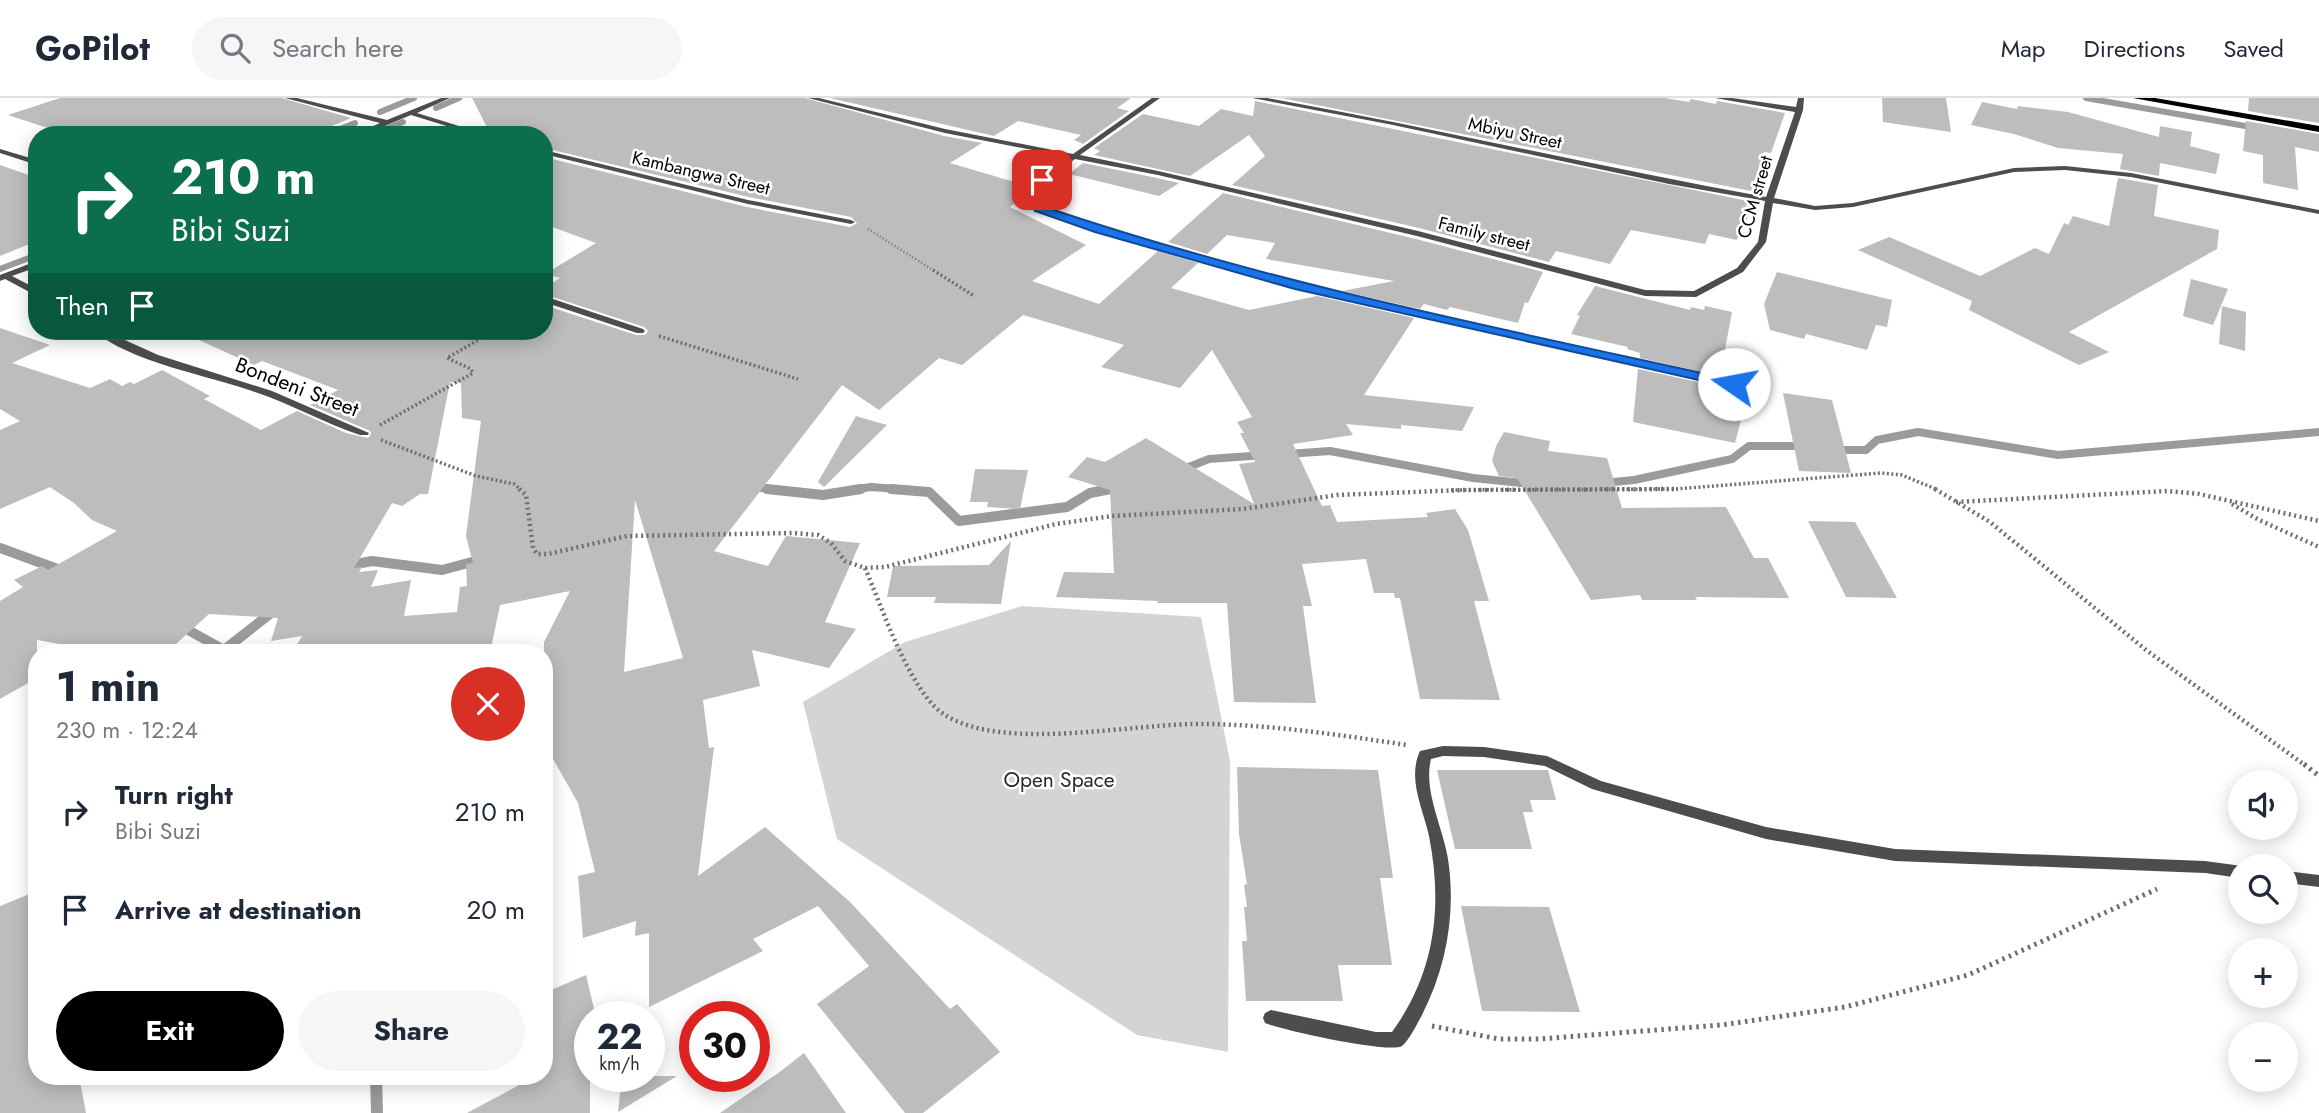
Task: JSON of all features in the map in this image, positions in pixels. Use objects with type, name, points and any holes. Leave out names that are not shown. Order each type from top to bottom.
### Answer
[{"type":"main road","points":[[2138,98],[2319,129]]},
{"type":"street","points":[[288,98],[386,122]]},
{"type":"street","points":[[377,126],[447,98]]},
{"type":"street","points":[[811,98],[944,131],[1073,156]]},
{"type":"street","points":[[1157,98],[1042,180],[1029,194],[1031,201],[1038,209],[1099,229],[1299,287],[1759,390]]},
{"type":"street","name":"Mbiyu Street","points":[[1255,98],[1815,208],[1853,205],[2014,170],[2065,168],[2131,175],[2319,212]]},
{"type":"street","points":[[1718,98],[1799,110]]},
{"type":"street","name":"CCM street","points":[[1713,286],[1740,270],[1762,242],[1769,201],[1801,98]]},
{"type":"street","points":[[411,113],[455,126]]},
{"type":"street","points":[[0,151],[28,160]]},
{"type":"street","name":"Kambangwa Street","points":[[553,154],[748,202],[851,222]]},
{"type":"street","name":"Family street","points":[[1073,156],[1418,234],[1645,293],[1696,294],[1713,286]]},
{"type":"street","points":[[3,277],[28,267]]},
{"type":"street","points":[[3,277],[28,289]]},
{"type":"street","points":[[553,302],[640,331]]},
{"type":"street","name":"Bondeni Street","points":[[119,340],[173,365],[257,389],[327,421],[364,433]]},
{"type":"street","points":[[1270,1018],[1376,1040],[1396,1040],[1410,1023],[1425,992],[1439,948],[1444,887],[1436,837],[1421,778],[1425,755],[1443,751],[1484,752],[1547,761],[1597,785],[1766,833],[1895,855],[2205,867],[2228,870]]},
{"type":"street","points":[[2298,878],[2319,881]]},
{"type":"path","points":[[851,222],[886,238],[974,296]]},
{"type":"path","points":[[640,331],[798,379]]},
{"type":"path","points":[[364,433],[473,373],[471,369],[447,358],[478,340]]},
{"type":"path","points":[[364,433],[476,476],[514,484],[526,495],[533,548],[537,554],[548,554],[626,536],[793,533],[818,536],[831,543],[845,561],[865,568],[886,567],[1056,524],[1101,517],[1166,511],[1243,509],[1337,495],[1464,490],[1675,489],[1884,472],[1902,475],[1994,525],[2121,631],[2319,776]]},
{"type":"path","points":[[1956,502],[2132,490],[2199,494],[2319,521]]},
{"type":"path","points":[[2226,501],[2259,520],[2319,547]]},
{"type":"path","points":[[865,568],[919,687],[945,715],[988,731],[1043,733],[1175,724],[1297,728],[1443,751]]},
{"type":"path","points":[[1410,1023],[1499,1038],[1539,1039],[1721,1026],[1845,1007],[1968,975],[2167,884]]},
{"type":"green space","name":"Open Space","points":[[1022,606],[1201,617],[1230,761],[1228,1052],[1137,1035],[837,839],[803,702],[905,642]]},
{"type":"building","points":[[60,98],[282,98],[351,118],[332,126],[42,126],[8,115]]},
{"type":"building","points":[[472,98],[805,98],[944,136],[982,143],[950,163],[1028,186],[1023,197],[1010,207],[1086,245],[1032,281],[1099,304],[1158,251],[1198,263],[1171,288],[1249,310],[1317,296],[1414,318],[1364,395],[1474,407],[1462,431],[1401,425],[1401,429],[1346,424],[1353,435],[1293,444],[1322,506],[1330,505],[1337,522],[1428,517],[1426,513],[1455,509],[1468,530],[1489,601],[1474,601],[1500,700],[1420,699],[1400,598],[1395,598],[1394,593],[1374,593],[1366,559],[1302,564],[1312,606],[1303,606],[1316,703],[1234,702],[1227,603],[1157,603],[1158,601],[1056,597],[1064,572],[1114,573],[1110,490],[1068,477],[1087,457],[1105,462],[1146,438],[1254,504],[1239,464],[1255,462],[1237,422],[1252,417],[1212,350],[1180,388],[1101,367],[1124,345],[1023,315],[962,365],[939,358],[879,410],[842,385],[714,551],[768,566],[786,536],[860,543],[825,622],[856,629],[829,668],[752,650],[760,686],[703,700],[709,748],[714,747],[698,876],[765,827],[850,902],[950,1009],[957,1004],[1000,1052],[923,1113],[905,1113],[817,1004],[869,966],[818,906],[753,939],[763,951],[661,1001],[649,1001],[649,933],[635,936],[636,921],[583,938],[578,876],[595,872],[578,803],[553,759],[553,644],[544,644],[570,591],[500,605],[492,644],[297,644],[302,636],[271,641],[278,618],[209,614],[176,644],[60,644],[37,640],[37,644],[28,644],[28,683],[0,699],[0,601],[23,587],[14,580],[42,566],[48,570],[117,531],[92,520],[74,503],[50,487],[0,509],[0,430],[20,421],[0,409],[0,328],[28,338],[28,340],[50,345],[12,363],[90,388],[110,379],[122,386],[130,382],[134,384],[162,370],[210,396],[204,399],[261,430],[297,411],[346,433],[368,438],[370,431],[310,405],[338,390],[262,361],[254,365],[199,340],[553,340],[553,308],[636,335],[645,335],[648,331],[644,327],[553,297],[553,282],[560,278],[553,276],[553,269],[596,243],[553,227],[553,159],[747,207],[850,227],[857,223],[851,217],[749,197],[553,150],[553,126],[486,126]],"holes":[[[450,382],[461,383],[462,418],[481,421],[466,536],[473,563],[466,564],[467,586],[460,587],[457,612],[404,616],[411,580],[371,587],[378,570],[359,572],[362,567],[354,568],[392,503],[402,506],[420,494],[428,494]],[[635,500],[683,658],[624,672]]]},
{"type":"building","points":[[830,98],[1131,98],[1117,108],[1129,111],[1083,144],[1074,140],[1081,135],[1018,121],[994,136]]},
{"type":"building","points":[[1281,98],[1665,98],[1716,104],[1717,101],[1785,113],[1771,153],[1764,152],[1751,191]]},
{"type":"building","points":[[1882,98],[1946,98],[1951,132],[1883,122]]},
{"type":"building","points":[[2249,98],[2319,98],[2319,123],[2248,111]]},
{"type":"building","points":[[1255,101],[1748,201],[1746,206],[1752,208],[1737,240],[1709,234],[1705,244],[1631,230],[1610,264],[1556,251],[1549,262],[1419,228],[1232,185],[1265,156],[1249,135],[1190,176],[1094,155],[1100,151],[1094,148],[1143,114],[1199,126],[1221,109],[1253,116]]},
{"type":"building","points":[[1982,102],[2017,109],[2018,106],[2068,112],[2159,137],[2160,126],[2192,132],[2190,146],[2220,154],[2216,174],[2160,163],[2159,176],[2120,169],[2123,154],[2058,148],[2014,134],[1971,125]]},
{"type":"building","points":[[2246,121],[2319,134],[2319,152],[2295,147],[2298,190],[2263,183],[2263,155],[2243,151]]},
{"type":"building","points":[[1083,163],[1179,183],[1159,196],[1069,174]]},
{"type":"building","points":[[0,165],[28,175],[28,245],[0,256]]},
{"type":"building","points":[[2118,178],[2158,185],[2154,216],[2219,230],[2217,249],[2069,332],[2109,352],[2079,365],[1969,310],[1972,301],[1858,250],[1889,237],[1980,276],[2035,248],[2049,254],[2064,223],[2068,225],[2073,216],[2109,226]]},
{"type":"building","points":[[1223,193],[1543,272],[1528,303],[1525,302],[1518,323],[1450,307],[1447,310],[1424,304],[1420,309],[1342,291],[1394,281],[1266,259],[1275,243],[1227,235],[1207,254],[1168,242]]},
{"type":"building","points":[[1777,272],[1892,300],[1887,327],[1876,325],[1867,350],[1806,334],[1804,339],[1770,330],[1764,304]]},
{"type":"building","points":[[2191,279],[2228,289],[2213,325],[2183,316]]},
{"type":"building","points":[[1595,286],[1690,310],[1691,307],[1704,310],[1705,306],[1732,312],[1720,376],[1640,358],[1640,353],[1627,349],[1628,347],[1571,334],[1580,316],[1577,315]]},
{"type":"building","points":[[2222,306],[2246,312],[2245,351],[2219,344]]},
{"type":"building","points":[[1638,369],[1720,387],[1720,408],[1743,413],[1735,443],[1633,422]]},
{"type":"building","points":[[1783,393],[1832,400],[1851,473],[1799,471]]},
{"type":"building","points":[[856,416],[887,425],[824,487],[818,482]]},
{"type":"building","points":[[1504,432],[1550,441],[1548,451],[1607,458],[1622,508],[1726,507],[1754,558],[1768,558],[1789,598],[1695,597],[1697,600],[1642,600],[1640,595],[1591,600],[1517,478],[1499,476],[1492,461]]},
{"type":"building","points":[[975,469],[1028,470],[1020,509],[987,507],[988,502],[970,502]]},
{"type":"building","points":[[1808,521],[1855,522],[1897,598],[1846,597]]},
{"type":"building","points":[[1011,541],[1001,604],[934,603],[936,597],[887,597],[893,566],[989,565]]},
{"type":"building","points":[[1237,767],[1378,770],[1393,878],[1380,878],[1392,965],[1338,965],[1343,1001],[1246,1001],[1242,941],[1247,941],[1244,885],[1247,884],[1239,834]]},
{"type":"building","points":[[1437,770],[1548,770],[1556,800],[1530,800],[1533,812],[1523,812],[1532,849],[1455,849]]},
{"type":"building","points":[[28,895],[28,1085],[81,1085],[86,1113],[0,1113],[0,906]]},
{"type":"building","points":[[1461,906],[1549,907],[1580,1012],[1482,1011]]},
{"type":"building","points":[[586,975],[592,1001],[574,1001],[574,1092],[590,1092],[590,1113],[467,1113],[519,1085],[553,1085],[553,989]]},
{"type":"building","points":[[804,1053],[846,1113],[720,1113],[750,1092],[770,1092],[770,1079]]},
{"type":"building","points":[[665,1076],[677,1076],[665,1083]]},
{"type":"building","points":[[620,1092],[651,1092],[618,1112]]},
{"type":"waterway","points":[[380,112],[414,98]]},
{"type":"waterway","points":[[436,108],[459,98]]},
{"type":"waterway","points":[[2086,98],[2257,128]]},
{"type":"waterway","points":[[393,126],[403,122]]},
{"type":"waterway","points":[[348,126],[355,123]]},
{"type":"waterway","points":[[0,269],[28,258]]},
{"type":"waterway","points":[[1834,450],[1866,450],[1877,440],[1918,432],[2058,455],[2319,432]]},
{"type":"waterway","points":[[1603,483],[1634,480],[1732,459],[1749,446],[1805,446]]},
{"type":"waterway","points":[[1287,454],[1330,451],[1473,478],[1532,484]]},
{"type":"waterway","points":[[1181,470],[1209,459],[1265,455]]},
{"type":"waterway","points":[[751,487],[782,490]]},
{"type":"waterway","points":[[850,490],[871,487],[912,490]]},
{"type":"waterway","points":[[1102,490],[1119,487]]},
{"type":"waterway","points":[[767,489],[823,495],[861,489]]},
{"type":"waterway","points":[[891,489],[929,492],[959,521],[1067,507],[1090,493],[1111,489]]},
{"type":"waterway","points":[[0,548],[63,571]]},
{"type":"waterway","points":[[346,566],[372,561],[442,570],[483,559]]},
{"type":"waterway","points":[[232,644],[276,609]]},
{"type":"waterway","points":[[181,626],[213,644]]},
{"type":"waterway","points":[[376,1085],[377,1113]]},
{"type":"route","points":[[1042,180],[1029,194],[1038,209],[1099,229],[1299,287],[1734,384]]}]
